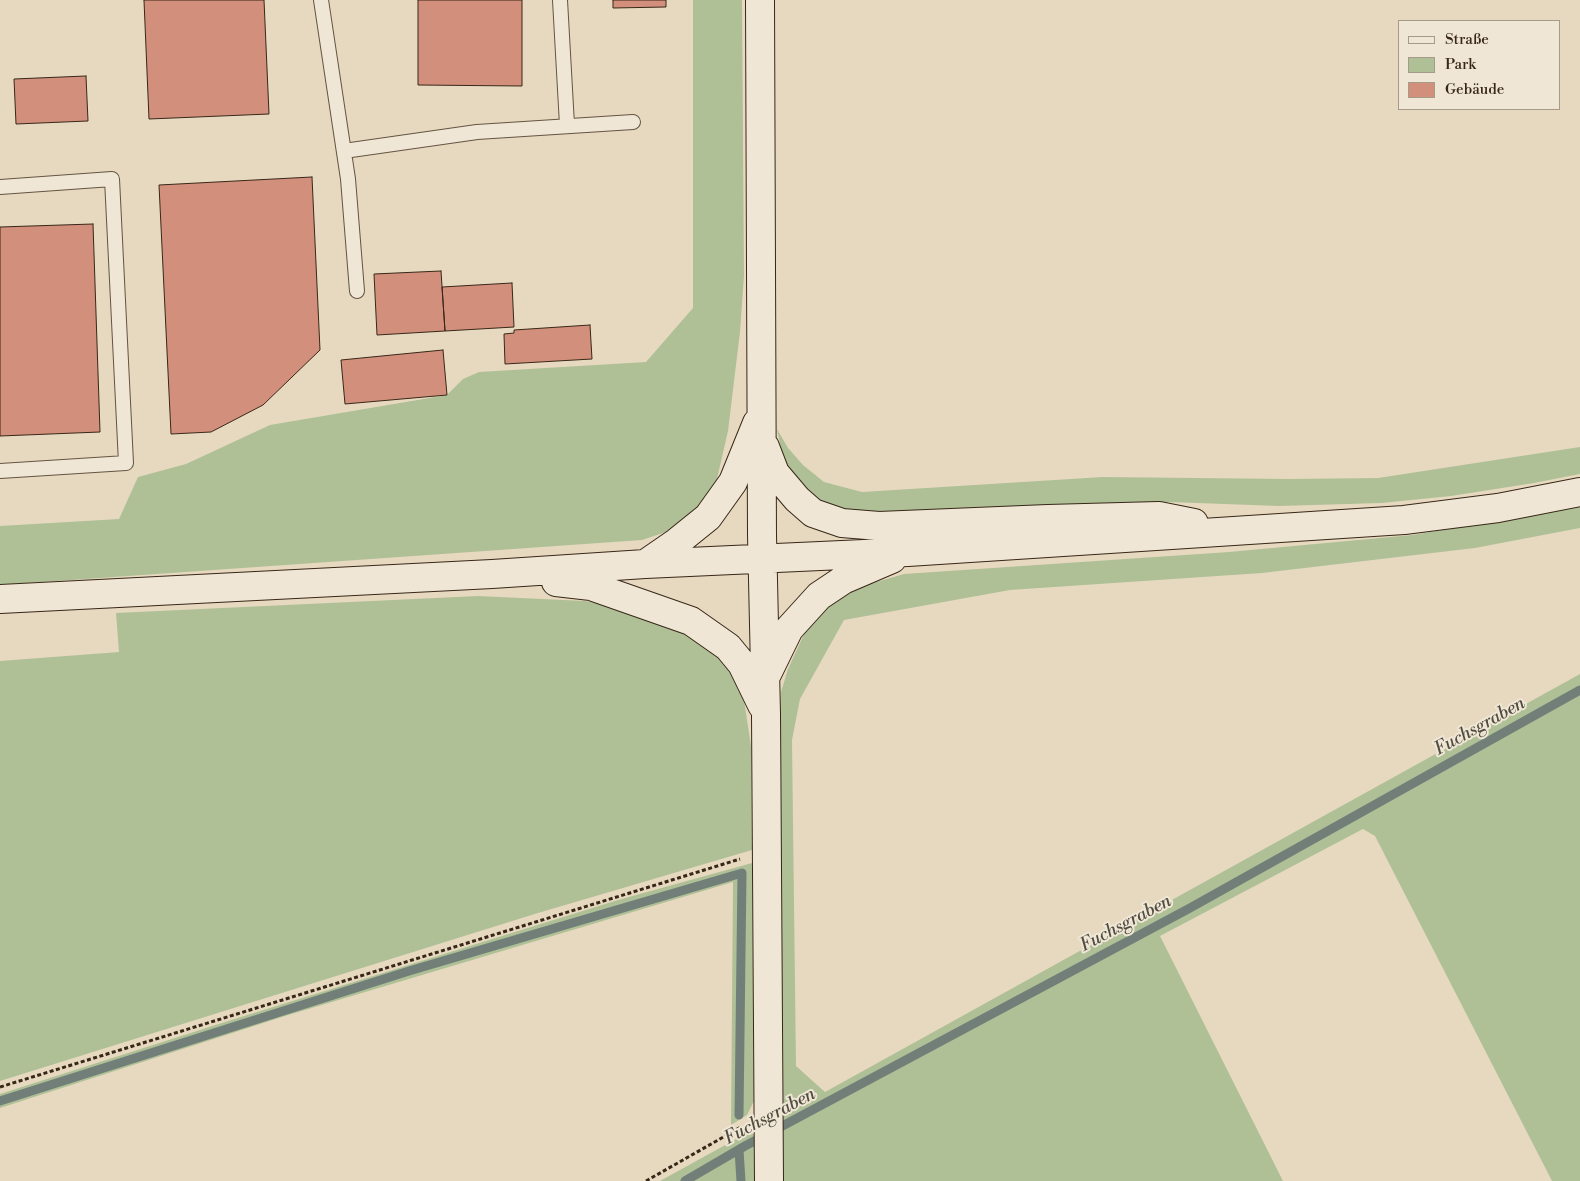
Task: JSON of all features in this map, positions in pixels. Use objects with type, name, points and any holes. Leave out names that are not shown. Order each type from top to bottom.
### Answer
[{"type":"street","points":[[760,0],[762,559],[768,852],[769,1181]]},
{"type":"street","points":[[762,426],[775,473],[797,499],[813,514],[842,523],[879,526],[1048,518],[1159,516],[1237,530]]},
{"type":"street","points":[[645,564],[677,542],[708,516],[733,482],[762,426]]},
{"type":"street","points":[[0,599],[492,574],[645,564],[908,552],[1404,520],[1498,508],[1580,492]]},
{"type":"street","points":[[765,678],[789,629],[820,596],[843,580],[908,552]]},
{"type":"street","points":[[492,574],[591,586],[690,621],[728,647],[742,664],[766,714]]},
{"type":"lane","points":[[321,0],[348,179],[356,291]]},
{"type":"lane","points":[[560,0],[567,125]]},
{"type":"lane","points":[[344,152],[477,132],[633,122]]},
{"type":"lane","points":[[0,187],[112,179],[126,463],[0,471]]},
{"type":"path","points":[[0,1087],[768,852]]},
{"type":"path","points":[[646,1181],[754,1120],[769,1117]]},
{"type":"green space","points":[[693,0],[742,0],[744,276],[740,332],[728,431],[717,479],[695,515],[681,527],[642,540],[0,585],[0,526],[119,519],[138,477],[186,464],[270,425],[447,395],[463,379],[479,372],[646,362],[693,308]]},
{"type":"green space","points":[[777,429],[788,448],[803,465],[824,482],[862,492],[1103,477],[1378,478],[1580,447],[1580,474],[1451,496],[1382,503],[1279,506],[1169,502],[861,516],[820,505],[785,469]]},
{"type":"green space","points":[[1580,506],[1580,528],[1475,548],[1262,573],[1010,590],[844,620],[800,699],[792,740],[796,1066],[825,1092],[1580,674],[1580,1181],[1552,1181],[1375,836],[1363,829],[1160,936],[1283,1181],[782,1181],[777,795],[781,692],[788,669],[805,632],[828,604],[859,587],[904,574],[1229,552],[1412,535]]},
{"type":"green space","points":[[478,596],[585,601],[624,608],[691,630],[732,673],[744,700],[751,746],[752,850],[538,913],[0,1081],[0,661],[119,652],[116,613]]},
{"type":"green space","points":[[752,863],[754,1101],[747,1115],[731,1125],[733,882],[285,1016],[0,1108],[0,1094],[618,900]]},
{"type":"green space","points":[[747,1133],[754,1134],[754,1181],[660,1181]]},
{"type":"building","points":[[144,0],[264,0],[269,114],[149,119]]},
{"type":"building","points":[[418,0],[522,0],[522,86],[418,85]]},
{"type":"building","points":[[613,0],[666,0],[666,7],[613,8]]},
{"type":"building","points":[[86,76],[88,121],[16,124],[14,79]]},
{"type":"building","points":[[312,177],[320,350],[263,405],[211,432],[171,434],[159,185]]},
{"type":"building","points":[[93,224],[100,432],[0,436],[0,227]]},
{"type":"building","points":[[441,271],[445,331],[377,335],[374,274]]},
{"type":"building","points":[[512,283],[514,327],[445,331],[442,287]]},
{"type":"building","points":[[590,325],[592,359],[505,364],[504,334],[514,333],[514,330]]},
{"type":"building","points":[[443,350],[447,395],[345,404],[341,360]]},
{"type":"waterway","name":"Fuchsgraben","points":[[685,1181],[745,1146],[1190,908],[1580,690]]},
{"type":"waterway","points":[[0,1101],[409,971],[742,873],[739,1115]]},
{"type":"waterway","points":[[739,1150],[741,1181]]}]
